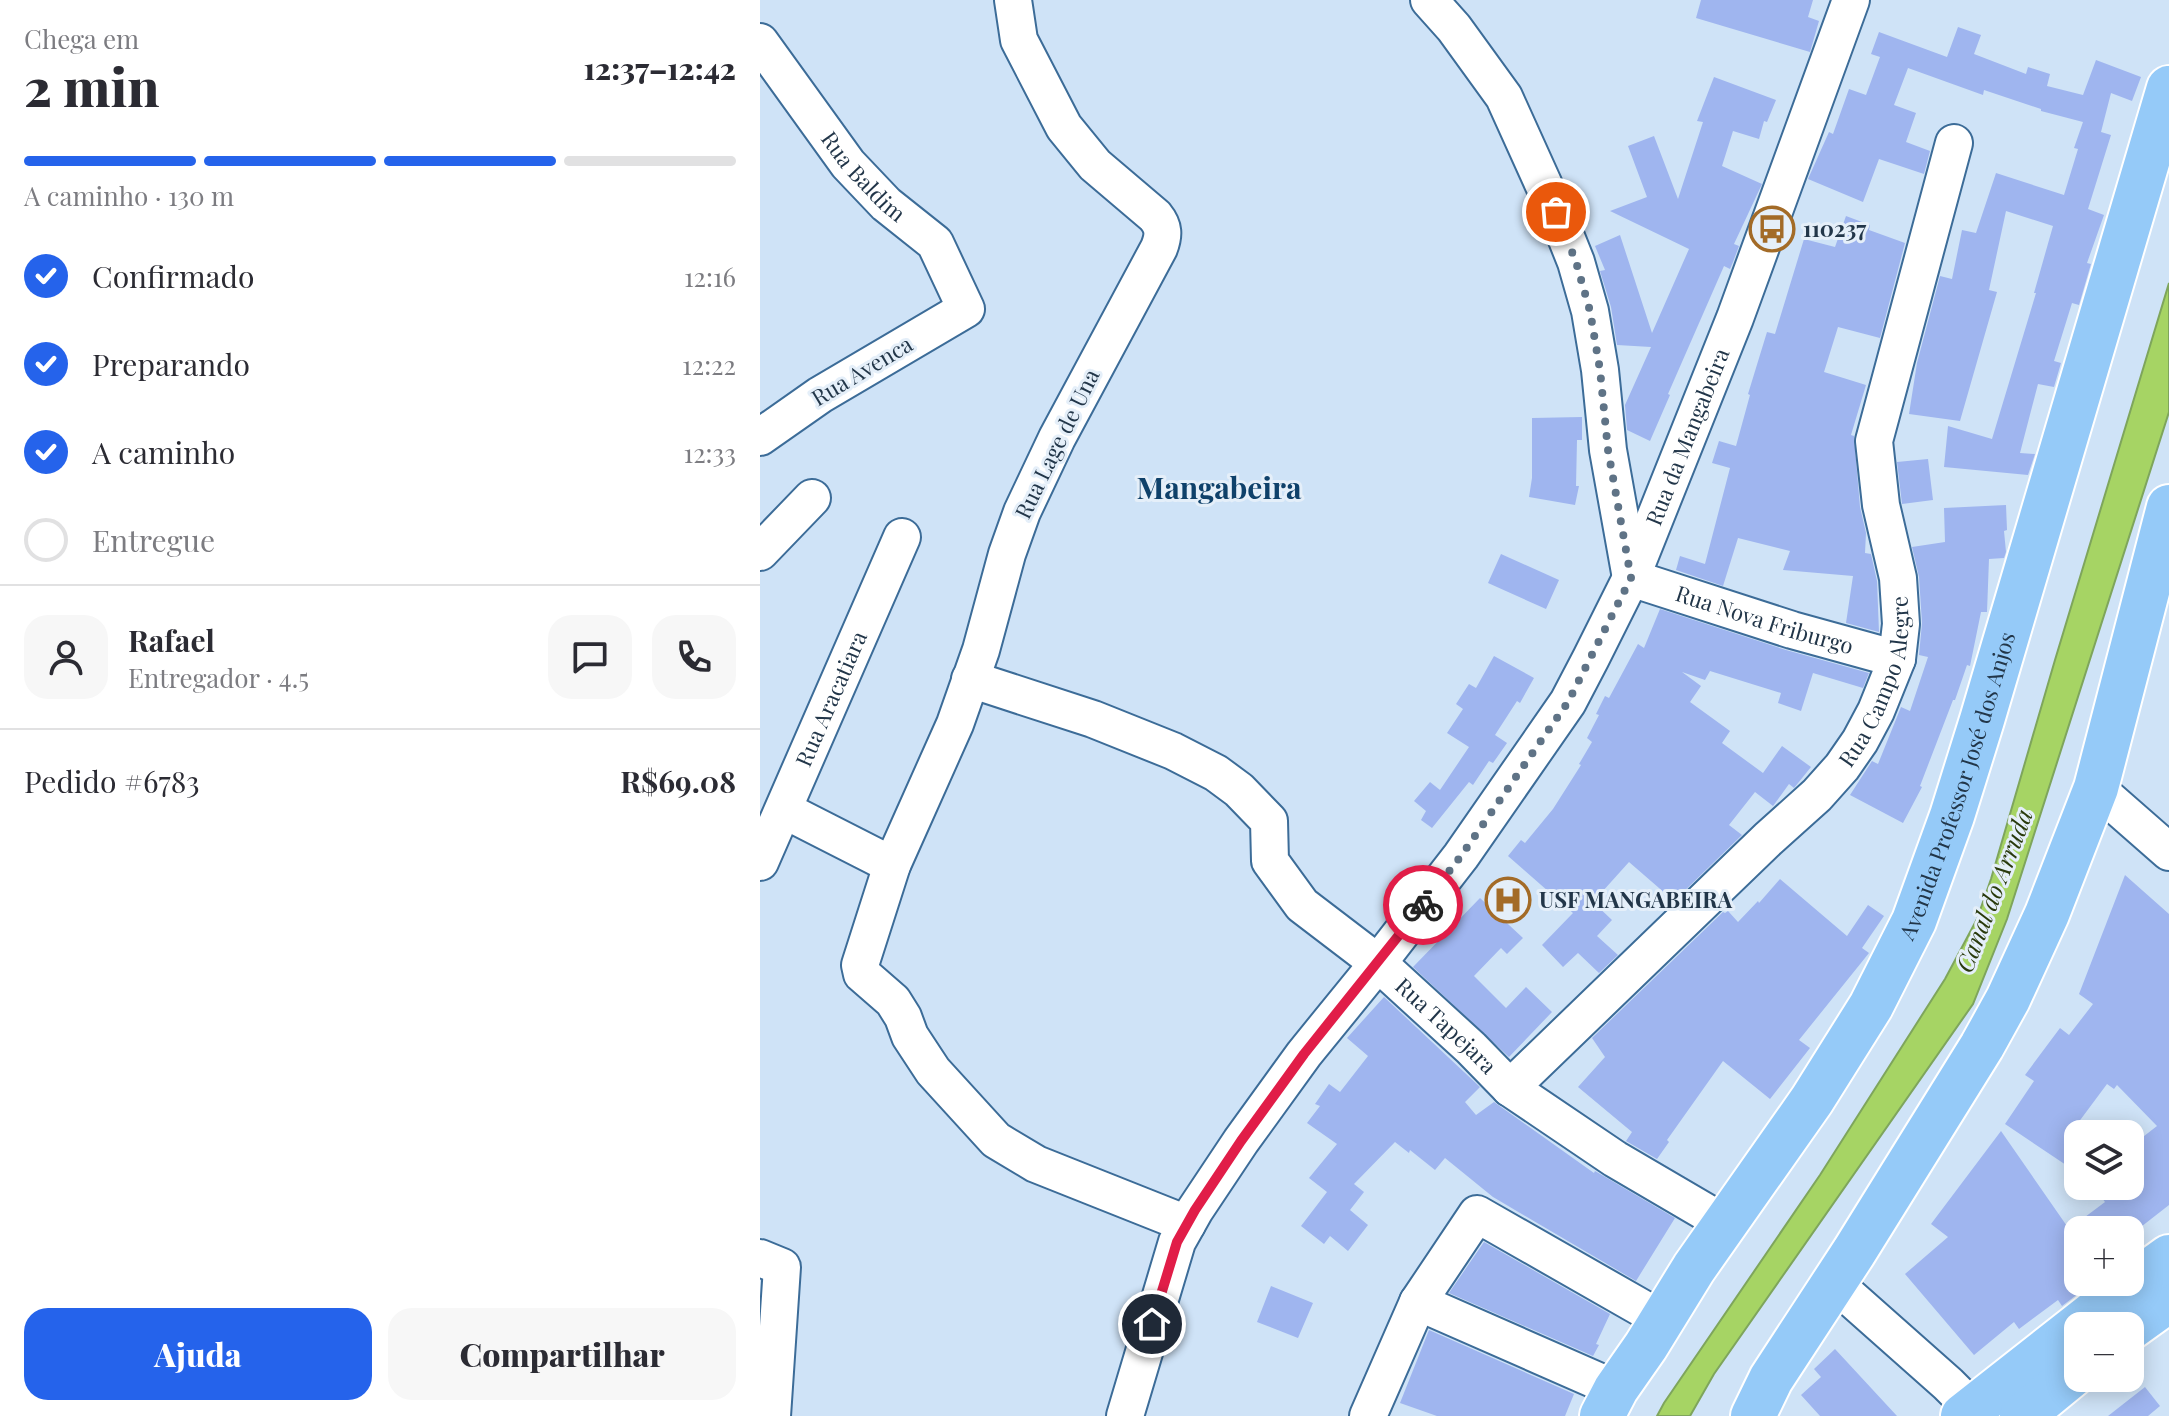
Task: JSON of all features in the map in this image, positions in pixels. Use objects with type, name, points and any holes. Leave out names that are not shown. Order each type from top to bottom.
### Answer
[{"type":"main road","name":"Avenida Professor José dos Anjos","points":[[1609,1403],[1694,1268],[1812,1100],[1871,1006],[1914,921],[1978,734],[2169,88]]},
{"type":"main road","points":[[1753,1416],[1771,1379],[1982,1046],[2008,999],[2047,914],[2096,788],[2169,507]]},
{"type":"main road","points":[[1972,1413],[2122,1291],[2169,1257]]},
{"type":"main road","points":[[2144,1318],[2169,1300]]},
{"type":"main road","points":[[2022,1416],[2064,1382]]},
{"type":"street","name":"Rua Lage de Una","points":[[1013,0],[1019,40],[1064,127],[1095,165],[1155,216],[1163,234],[1159,248],[1057,438],[1022,512],[1007,554],[981,650],[955,724],[892,865],[860,965],[862,974],[893,1001],[910,1036],[933,1071],[996,1140],[1036,1164],[1187,1224]]},
{"type":"street","points":[[1430,0],[1504,97],[1576,262],[1593,326],[1608,450],[1631,578]]},
{"type":"street","name":"Rua da Mangabeira","points":[[1125,1416],[1177,1242],[1187,1224],[1241,1141],[1304,1054],[1461,856],[1568,702],[1631,578],[1735,318],[1851,0]]},
{"type":"street","name":"Rua Baldim","points":[[760,42],[848,164],[886,204],[935,243],[966,309]]},
{"type":"street","name":"Rua Campo Alegre","points":[[1510,1088],[1817,795],[1842,767],[1876,711],[1897,659],[1901,624],[1898,578],[1881,505],[1874,441],[1954,143]]},
{"type":"street","name":"Rua Avenca","points":[[760,437],[820,395],[966,309]]},
{"type":"street","points":[[760,552],[812,498]]},
{"type":"street","name":"Rua Aracatiara","points":[[760,862],[777,798],[902,537]]},
{"type":"street","name":"Rua Nova Friburgo","points":[[1631,578],[1792,630],[1897,659]]},
{"type":"street","name":"Rua Tapejara","points":[[970,679],[1093,719],[1173,751],[1216,773],[1239,790],[1269,821],[1270,861],[1302,905],[1378,963],[1510,1088],[1615,1159],[1726,1224]]},
{"type":"street","points":[[2096,788],[2169,852]]},
{"type":"street","points":[[777,798],[892,865]]},
{"type":"street","points":[[1368,1416],[1418,1302],[1477,1214],[1661,1319]]},
{"type":"street","points":[[771,1262],[772,1416]]},
{"type":"street","points":[[1833,1282],[1972,1413]]},
{"type":"street","points":[[1418,1302],[1609,1403]]},
{"type":"water","name":"Canal do Arruda","points":[[2169,283],[2169,412],[2007,919],[1973,1004],[1714,1374],[1690,1416],[1657,1416],[1820,1175],[1945,979],[1977,919]]},
{"type":"building","points":[[1701,0],[1813,0],[1808,17],[1819,21],[1810,52],[1696,18]]},
{"type":"building","points":[[1958,27],[1981,35],[1974,54],[2026,74],[2028,67],[2050,74],[2047,86],[2083,95],[2096,60],[2141,77],[2132,101],[2111,93],[2101,132],[2111,135],[2088,209],[2104,215],[2087,263],[2091,264],[2079,305],[2072,303],[2054,361],[2061,363],[2054,387],[2038,384],[2020,453],[2035,454],[2028,475],[1944,467],[1948,426],[1992,439],[2053,226],[2006,211],[1989,290],[1997,292],[1960,421],[1909,414],[1917,363],[1940,276],[1952,279],[1962,230],[1976,233],[1996,173],[2064,195],[2083,122],[2041,111],[1984,90],[1983,95],[1908,68],[1894,105],[1916,113],[1906,142],[1930,151],[1924,174],[1879,159],[1863,202],[1808,179],[1829,132],[1833,134],[1849,89],[1866,95],[1880,57],[1871,54],[1879,32],[1947,57]]},
{"type":"building","points":[[1714,77],[1776,100],[1767,122],[1764,121],[1759,139],[1733,131],[1722,166],[1762,184],[1734,244],[1739,246],[1730,269],[1724,266],[1650,441],[1627,430],[1625,405],[1651,347],[1617,345],[1611,307],[1600,271],[1605,270],[1595,246],[1620,235],[1652,333],[1689,249],[1610,211],[1647,197],[1628,146],[1654,136],[1678,199],[1703,122],[1697,121]]},
{"type":"building","points":[[1846,216],[1870,225],[1869,230],[1905,243],[1880,338],[1838,327],[1824,372],[1866,385],[1851,435],[1854,436],[1860,507],[1866,533],[1865,553],[1871,554],[1877,581],[1879,632],[1846,623],[1853,576],[1783,570],[1790,551],[1738,538],[1723,586],[1676,570],[1680,556],[1705,564],[1730,468],[1712,463],[1719,441],[1736,446],[1767,332],[1775,334],[1804,239],[1835,247]]},
{"type":"building","points":[[1582,417],[1582,440],[1577,440],[1576,486],[1579,486],[1575,505],[1529,497],[1532,418]]},
{"type":"building","points":[[1928,459],[1933,500],[1902,504],[1897,462]]},
{"type":"building","points":[[2006,505],[2006,552],[2004,558],[1989,559],[1987,612],[1981,612],[1970,666],[1967,665],[1953,700],[1922,787],[1903,823],[1850,795],[1872,761],[1878,764],[1901,707],[1910,711],[1928,657],[1919,655],[1922,623],[1919,577],[1912,547],[1945,542],[1944,508]]},
{"type":"building","points":[[1501,554],[1559,580],[1546,609],[1488,583]]},
{"type":"building","points":[[1660,609],[1869,673],[1863,688],[1813,673],[1801,711],[1778,703],[1781,693],[1710,671],[1705,680],[1682,672],[1701,686],[1690,702],[1730,731],[1722,743],[1763,773],[1782,746],[1811,767],[1794,788],[1789,784],[1773,806],[1755,792],[1729,825],[1742,835],[1674,901],[1629,862],[1593,902],[1612,920],[1597,936],[1618,955],[1599,973],[1578,953],[1563,967],[1542,945],[1573,913],[1508,856],[1521,840],[1525,843],[1553,809],[1581,765],[1592,742],[1587,738],[1605,696],[1609,698],[1638,644],[1644,648]]},
{"type":"building","points":[[1494,656],[1534,678],[1520,703],[1517,701],[1495,735],[1507,743],[1493,763],[1489,761],[1473,785],[1469,782],[1432,828],[1421,820],[1426,811],[1414,801],[1430,782],[1440,790],[1469,747],[1447,733],[1463,709],[1456,704],[1469,684],[1476,688]]},
{"type":"building","points":[[2125,875],[2169,914],[2169,1205],[2144,1225],[2144,1216],[2086,1216],[2105,1202],[2104,1200],[2144,1200],[2144,1136],[2157,1126],[2117,1085],[2114,1089],[2107,1084],[2080,1120],[2064,1120],[2064,1164],[2005,1124],[2034,1081],[2025,1075],[2060,1028],[2069,1035],[2093,1004],[2079,994]]},
{"type":"building","points":[[1780,879],[1847,936],[1868,905],[1884,916],[1862,948],[1869,953],[1799,1040],[1810,1048],[1770,1099],[1723,1061],[1657,1159],[1626,1141],[1632,1132],[1578,1087],[1605,1057],[1592,1038],[1723,912],[1728,911],[1738,922]]},
{"type":"building","points":[[1480,898],[1523,938],[1507,954],[1501,948],[1474,976],[1506,1008],[1526,987],[1552,1012],[1509,1057],[1413,967]]},
{"type":"building","points":[[1384,997],[1480,1087],[1465,1102],[1476,1115],[1494,1102],[1594,1173],[1675,1218],[1636,1281],[1493,1197],[1445,1158],[1435,1170],[1395,1142],[1354,1184],[1364,1192],[1350,1210],[1368,1225],[1348,1251],[1330,1236],[1324,1244],[1301,1226],[1327,1192],[1309,1178],[1337,1144],[1307,1123],[1320,1106],[1315,1104],[1329,1084],[1340,1092],[1368,1056],[1347,1038]]},
{"type":"building","points":[[2001,1131],[2064,1222],[2064,1296],[2075,1296],[2062,1306],[2058,1300],[2019,1329],[2014,1322],[1974,1355],[1905,1274],[1948,1237],[1931,1224]]},
{"type":"building","points":[[1484,1242],[1610,1314],[1593,1356],[1449,1293]]},
{"type":"building","points":[[1271,1286],[1313,1303],[1298,1338],[1257,1322]]},
{"type":"building","points":[[1429,1330],[1574,1394],[1565,1416],[1437,1416],[1400,1403]]},
{"type":"building","points":[[1835,1349],[1897,1416],[1820,1416],[1801,1395],[1821,1377],[1814,1369]]},
{"type":"building","points":[[2144,1388],[2160,1406],[2148,1416],[2108,1416],[2139,1392],[2144,1392]]},
{"type":"way so far","points":[[1423,905],[1461,856],[1568,702],[1631,578],[1608,450],[1590,311],[1576,262],[1556,212]]},
{"type":"place","name":"110237","points":[[1772,229]]},
{"type":"place","name":"USF MANGABEIRA","points":[[1508,900]]},
{"type":"district","name":"Mangabeira","points":[[1219,489]]},
{"type":"route","points":[[1152,1324],[1177,1242],[1195,1210],[1304,1054],[1423,905]]}]
